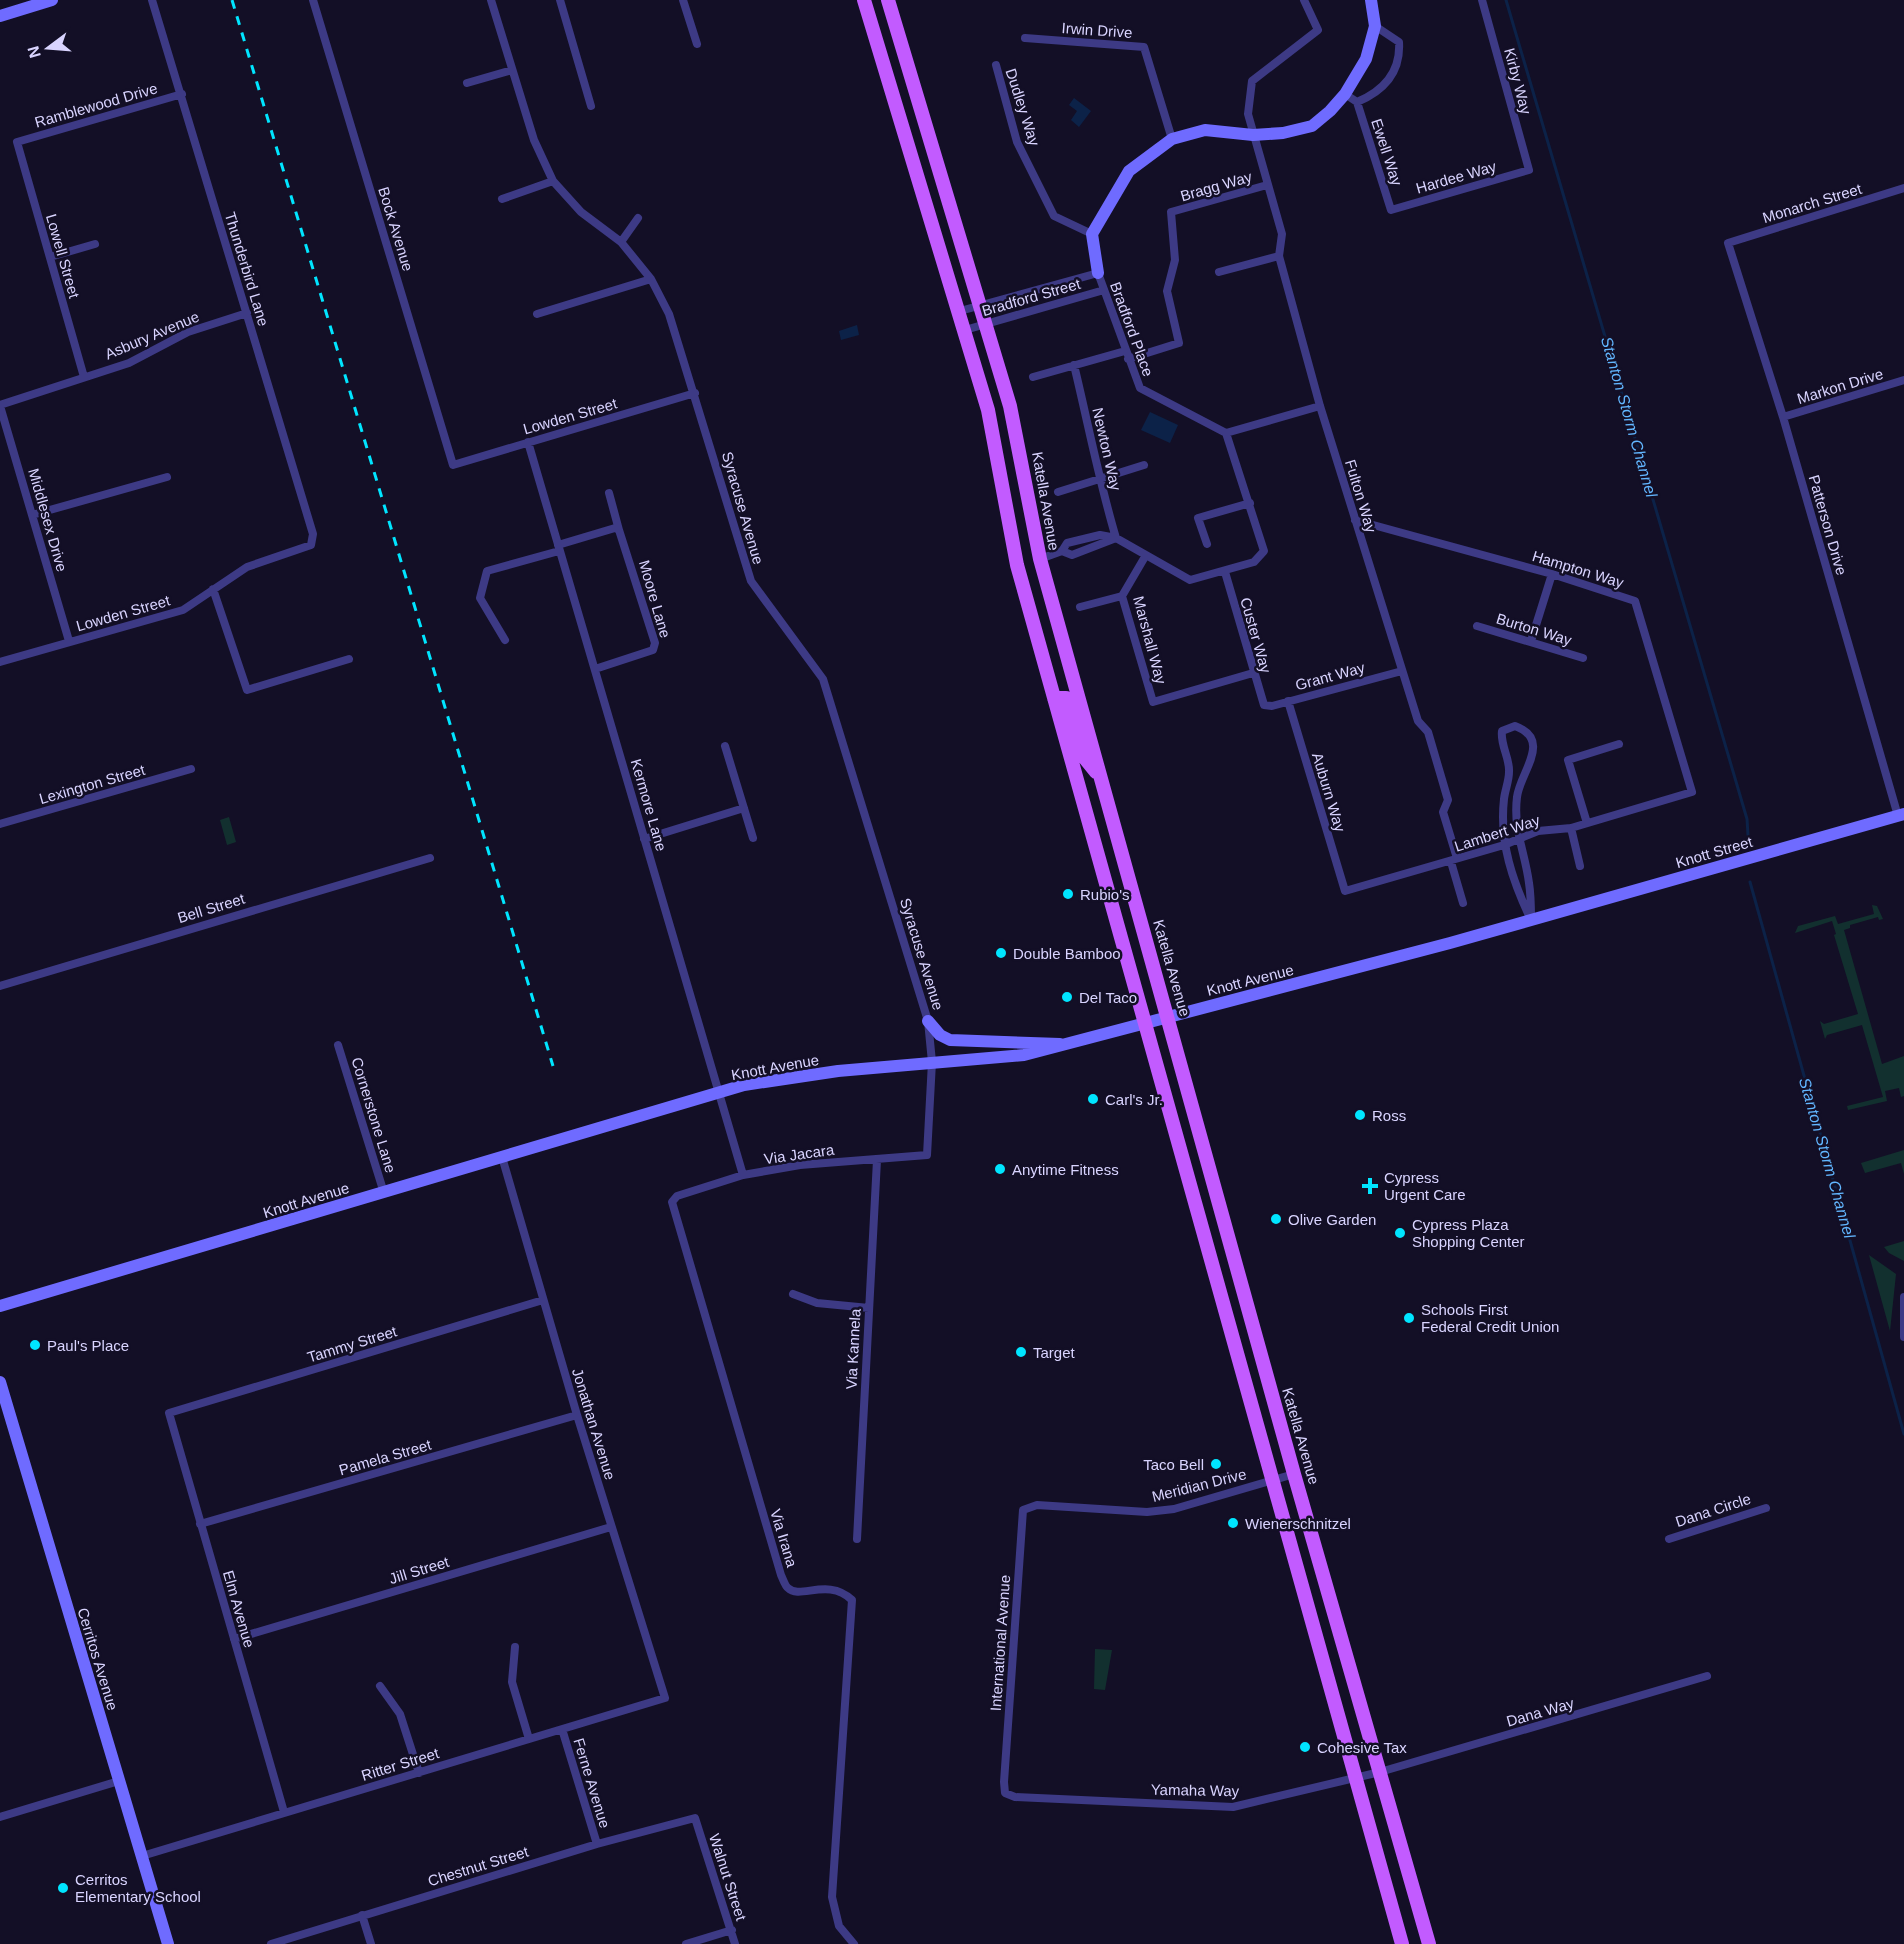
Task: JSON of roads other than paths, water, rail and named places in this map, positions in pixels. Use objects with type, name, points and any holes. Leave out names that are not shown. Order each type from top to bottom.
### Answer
[{"type":"main road","points":[[0,16],[52,0]]},
{"type":"main road","points":[[864,0],[960,311],[996,446],[1017,565],[1354,1779],[1402,1944]]},
{"type":"main road","name":"Katella Avenue","points":[[888,0],[981,306],[1019,442],[1040,559],[1294,1474],[1429,1944]]},
{"type":"main road","points":[[1098,273],[1092,234],[1129,171],[1172,139],[1205,130],[1253,135],[1283,133],[1312,126],[1345,94],[1366,59],[1375,26],[1371,0]]},
{"type":"main road","points":[[1054,698],[1066,698],[1083,756],[1101,779]]},
{"type":"main road","name":"Knott Street","points":[[1531,920],[1901,815]]},
{"type":"main road","name":"Knott Avenue","points":[[0,1306],[744,1085],[838,1071],[1024,1055],[1070,1045],[1531,920]]},
{"type":"main road","points":[[928,1021],[940,1035],[950,1040],[1024,1040],[1070,1045]]},
{"type":"main road","name":"Cerritos Avenue","points":[[0,1382],[168,1944]]},
{"type":"street","name":"Thunderbird Lane","points":[[152,0],[314,534],[311,545]]},
{"type":"street","name":"Bock Avenue","points":[[313,0],[453,465]]},
{"type":"street","name":"Syracuse Avenue","points":[[491,0],[534,140],[553,181],[581,212],[621,242],[651,279],[669,314],[751,581],[823,678],[928,1021],[932,1062],[927,1155]]},
{"type":"street","points":[[560,0],[591,106]]},
{"type":"street","points":[[683,0],[697,44]]},
{"type":"street","name":"Fulton Way","points":[[1304,0],[1318,30],[1252,81],[1248,114],[1282,234],[1279,256],[1320,406],[1418,721],[1428,732],[1442,777],[1448,800],[1443,812],[1463,903]]},
{"type":"street","name":"Kirby Way","points":[[1482,0],[1529,170]]},
{"type":"street","name":"Ewell Way","points":[[1357,102],[1384,87],[1396,61],[1399,42],[1375,26]]},
{"type":"street","name":"Irwin Drive","points":[[1025,38],[1144,47],[1172,139]]},
{"type":"street","name":"Dudley Way","points":[[996,65],[1017,142],[1054,216],[1092,234]]},
{"type":"street","points":[[466,83],[512,70]]},
{"type":"street","name":"Ramblewood Drive","points":[[17,142],[182,94]]},
{"type":"street","name":"Ewell Way","points":[[1345,94],[1357,102],[1391,210]]},
{"type":"street","name":"Lowell Street","points":[[17,142],[84,377]]},
{"type":"street","name":"Hardee Way","points":[[1391,210],[1529,170]]},
{"type":"street","points":[[502,199],[553,181]]},
{"type":"street","name":"Bragg Way","points":[[1126,355],[1179,343],[1167,291],[1175,260],[1171,212],[1267,185]]},
{"type":"street","name":"Monarch Street","points":[[1728,243],[1904,188]]},
{"type":"street","points":[[621,242],[638,218]]},
{"type":"street","name":"Patterson Drive","points":[[1728,243],[1783,417],[1901,815]]},
{"type":"street","points":[[50,257],[95,244]]},
{"type":"street","points":[[1219,272],[1279,256]]},
{"type":"street","name":"Bradford Street","points":[[960,311],[1098,273]]},
{"type":"street","name":"Bradford Place","points":[[1098,273],[1126,355],[1140,388],[1226,433]]},
{"type":"street","points":[[537,314],[651,279]]},
{"type":"street","name":"Bradford Street","points":[[965,330],[1104,290]]},
{"type":"street","name":"Asbury Avenue","points":[[0,405],[129,363],[188,332],[247,313]]},
{"type":"street","points":[[1033,377],[1074,365],[1126,355]]},
{"type":"street","name":"Newton Way","points":[[1074,365],[1091,435],[1098,479],[1116,538]]},
{"type":"street","name":"Markon Drive","points":[[1783,417],[1904,380]]},
{"type":"street","name":"Lowden Street","points":[[453,465],[695,393]]},
{"type":"street","name":"Middlesex Drive","points":[[0,405],[69,641]]},
{"type":"street","points":[[1040,559],[1062,551],[1067,543],[1100,535],[1116,538],[1190,580],[1254,562],[1264,551],[1226,433],[1320,406]]},
{"type":"street","name":"Kermore Lane","points":[[528,442],[743,1176]]},
{"type":"street","points":[[1058,492],[1144,465]]},
{"type":"street","points":[[32,515],[167,477]]},
{"type":"street","name":"Moore Lane","points":[[595,669],[655,648],[609,493]]},
{"type":"street","points":[[1207,544],[1198,518],[1250,503]]},
{"type":"street","name":"Hampton Way","points":[[1355,520],[1552,573],[1635,601],[1692,792]]},
{"type":"street","points":[[505,640],[480,598],[487,571],[615,528],[620,530]]},
{"type":"street","name":"Lowden Street","points":[[0,662],[183,610],[247,567],[311,545]]},
{"type":"street","name":"Marshall Way","points":[[1146,555],[1122,596],[1152,702],[1253,673]]},
{"type":"street","name":"Custer Way","points":[[1225,572],[1264,705]]},
{"type":"street","points":[[1531,641],[1552,573]]},
{"type":"street","points":[[213,589],[247,690],[349,659]]},
{"type":"street","points":[[1080,607],[1122,596]]},
{"type":"street","name":"Burton Way","points":[[1477,626],[1583,658]]},
{"type":"street","name":"Grant Way","points":[[1264,705],[1288,701],[1402,671]]},
{"type":"street","name":"Auburn Way","points":[[1288,701],[1345,891]]},
{"type":"street","points":[[1515,726],[1530,737],[1534,752],[1534,758],[1522,776],[1515,817],[1529,882],[1531,920],[1515,886],[1504,845],[1504,798],[1509,772],[1502,731],[1515,726]]},
{"type":"street","points":[[1587,823],[1568,760],[1619,744]]},
{"type":"street","points":[[725,746],[753,838]]},
{"type":"street","name":"Lexington Street","points":[[0,824],[191,769]]},
{"type":"street","points":[[1509,772],[1522,776]]},
{"type":"street","name":"Lambert Way","points":[[1345,891],[1504,845],[1538,831],[1571,828],[1692,792]]},
{"type":"street","points":[[645,839],[744,808]]},
{"type":"street","points":[[1571,828],[1580,866]]},
{"type":"street","name":"Bell Street","points":[[0,986],[430,858]]},
{"type":"street","name":"Cornerstone Lane","points":[[338,1046],[384,1192]]},
{"type":"street","name":"Via Jacara","points":[[677,1196],[743,1176],[800,1165],[927,1155]]},
{"type":"street","name":"Jonathan Avenue","points":[[502,1157],[577,1415],[665,1696]]},
{"type":"street","name":"Via Kannela","points":[[857,1539],[877,1160]]},
{"type":"street","name":"Via Irana","points":[[677,1196],[672,1202],[673,1211],[781,1575],[788,1588],[796,1592],[827,1588],[843,1591],[852,1600],[832,1897],[839,1926],[854,1944]]},
{"type":"street","points":[[793,1294],[817,1302],[869,1308]]},
{"type":"street","points":[[1904,1297],[1904,1337]]},
{"type":"street","name":"Tammy Street","points":[[169,1413],[543,1300]]},
{"type":"street","name":"Elm Avenue","points":[[169,1413],[284,1812]]},
{"type":"street","name":"Pamela Street","points":[[200,1524],[577,1415]]},
{"type":"street","name":"Meridian Drive","points":[[1037,1505],[1147,1512],[1174,1509],[1294,1474]]},
{"type":"street","name":"International Avenue","points":[[1005,1792],[1023,1510],[1037,1505]]},
{"type":"street","name":"Dana Circle","points":[[1669,1539],[1766,1508]]},
{"type":"street","name":"Jill Street","points":[[234,1639],[611,1527]]},
{"type":"street","points":[[515,1647],[512,1682],[529,1739]]},
{"type":"street","name":"Dana Way","points":[[1380,1772],[1707,1676]]},
{"type":"street","points":[[380,1686],[400,1714],[419,1773]]},
{"type":"street","name":"Ritter Street","points":[[142,1856],[663,1700],[665,1696]]},
{"type":"street","name":"Ferne Avenue","points":[[562,1729],[597,1844]]},
{"type":"street","name":"Yamaha Way","points":[[1005,1792],[1015,1797],[1233,1807],[1380,1772]]},
{"type":"street","points":[[0,1817],[119,1781]]},
{"type":"street","name":"Chestnut Street","points":[[271,1944],[597,1844],[695,1818]]},
{"type":"street","name":"Walnut Street","points":[[695,1818],[735,1944]]},
{"type":"street","points":[[362,1915],[371,1944]]},
{"type":"street","points":[[686,1944],[732,1930]]},
{"type":"water","points":[[1074,98],[1091,111],[1079,127],[1071,120],[1077,111],[1069,105]]},
{"type":"water","points":[[857,325],[859,335],[841,340],[839,331]]},
{"type":"water","points":[[1150,412],[1178,425],[1170,443],[1141,430]]},
{"type":"waterway","name":"Stanton Storm Channel","points":[[1506,0],[1747,819],[1748,835]]},
{"type":"waterway","name":"Stanton Storm Channel","points":[[1750,882],[1904,1434]]},
{"type":"railway","points":[[232,0],[553,1066]]},
{"type":"place","name":"Rubio's","points":[[1068,894]]},
{"type":"place","name":"Double Bamboo","points":[[1001,953]]},
{"type":"place","name":"Del Taco","points":[[1067,997]]},
{"type":"place","name":"Carl's Jr.","points":[[1093,1099]]},
{"type":"place","name":"Ross","points":[[1360,1115]]},
{"type":"place","name":"Anytime Fitness","points":[[1000,1169]]},
{"type":"place","name":"Cypress Urgent Care","points":[[1370,1186]]},
{"type":"place","name":"Olive Garden","points":[[1276,1219]]},
{"type":"place","name":"Cypress Plaza Shopping Center","points":[[1400,1233]]},
{"type":"place","name":"Schools First Federal Credit Union","points":[[1409,1318]]},
{"type":"place","name":"Paul's Place","points":[[35,1345]]},
{"type":"place","name":"Target","points":[[1021,1352]]},
{"type":"place","name":"Taco Bell","points":[[1216,1464]]},
{"type":"place","name":"Wienerschnitzel","points":[[1233,1523]]},
{"type":"place","name":"Cohesive Tax","points":[[1305,1747]]},
{"type":"place","name":"Cerritos Elementary School","points":[[63,1888]]}]
